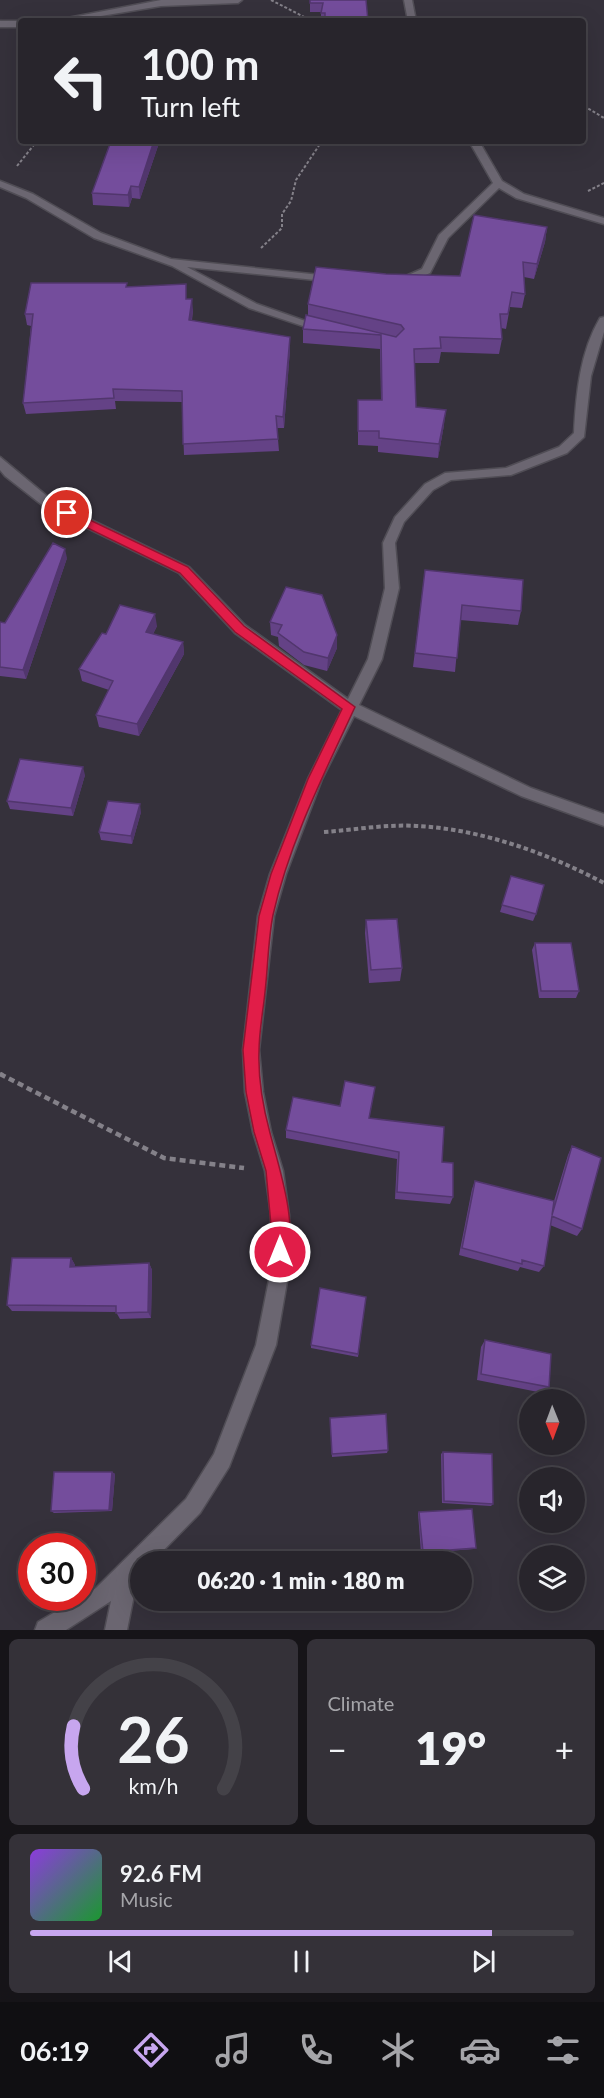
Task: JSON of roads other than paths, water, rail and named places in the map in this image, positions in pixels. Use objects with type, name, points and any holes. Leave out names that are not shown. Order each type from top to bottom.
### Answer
[{"type":"street","points":[[74,18],[161,3],[238,0]]},
{"type":"street","points":[[408,0],[411,18]]},
{"type":"street","points":[[0,24],[18,24]]},
{"type":"street","points":[[476,144],[498,183],[520,196],[604,221]]},
{"type":"street","points":[[393,282],[415,278],[426,271],[443,237],[498,183]]},
{"type":"street","points":[[0,184],[33,196],[68,220],[112,242],[146,252],[169,262],[253,306],[338,332]]},
{"type":"street","points":[[169,262],[343,280]]},
{"type":"street","points":[[46,1630],[103,1595],[193,1506],[222,1460],[266,1345],[280,1270],[280,1215],[274,1171],[262,1132],[254,1092],[251,1050],[266,916],[293,835],[315,779],[375,659],[392,588],[390,543],[399,520],[429,487],[450,476],[507,472],[564,450],[580,434],[581,404],[590,360],[604,320]]},
{"type":"street","points":[[0,461],[9,473],[50,505],[184,570],[240,629],[349,707],[526,792],[604,820]]},
{"type":"street","points":[[116,1630],[129,1569]]}]
